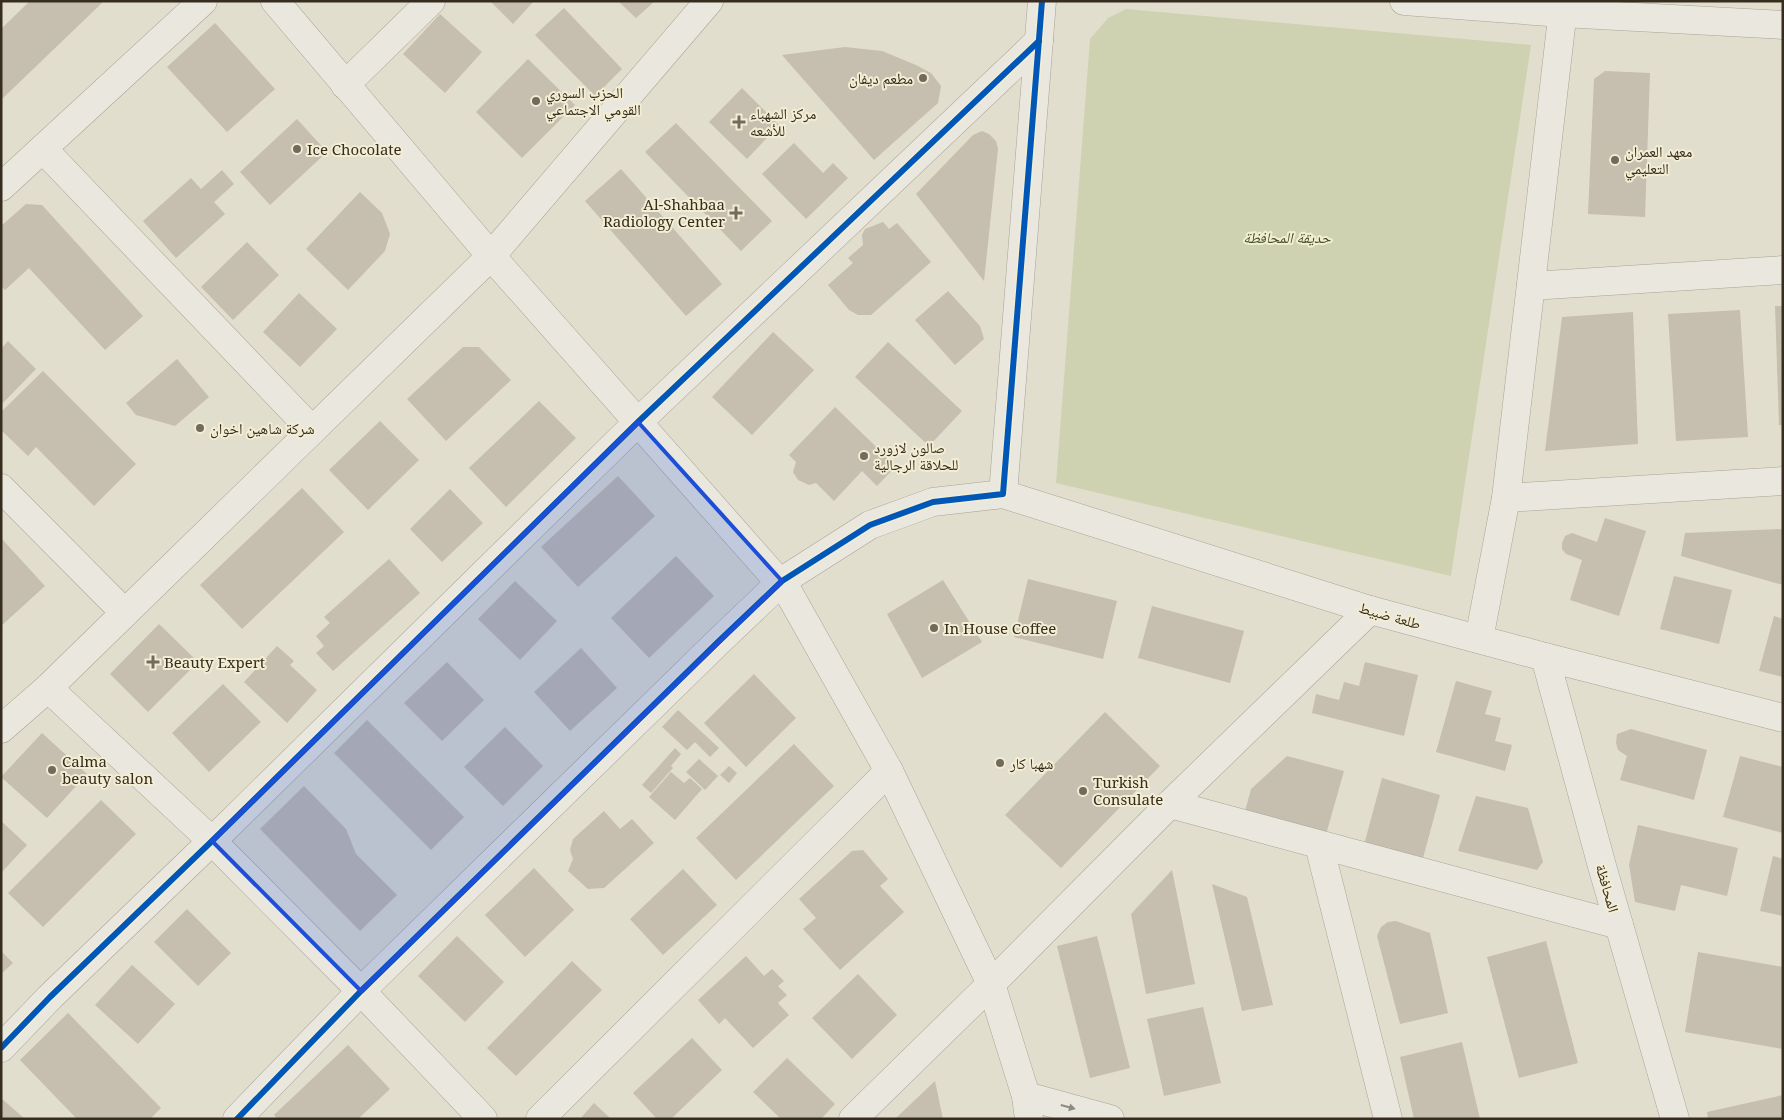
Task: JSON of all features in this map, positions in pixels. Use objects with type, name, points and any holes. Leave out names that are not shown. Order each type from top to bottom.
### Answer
[{"type":"street","points":[[1,187],[203,1]]},
{"type":"street","points":[[274,1],[490,256],[774,575],[782,581],[889,770],[991,984],[1027,1107],[1110,1119]]},
{"type":"street","points":[[346,85],[431,1]]},
{"type":"street","points":[[1,729],[48,688],[490,256],[709,1]]},
{"type":"street","points":[[238,1119],[362,991],[782,581],[870,525],[933,502],[1003,494],[1042,1]]},
{"type":"street","points":[[1404,1],[1563,7],[1783,25]]},
{"type":"street","points":[[1479,639],[1506,498],[1563,7]]},
{"type":"street","points":[[1,1048],[50,997],[212,841],[638,422],[1038,41]]},
{"type":"street","points":[[43,149],[312,430]]},
{"type":"street","points":[[1531,286],[1783,270]]},
{"type":"street","points":[[1506,498],[1783,481]]},
{"type":"street","points":[[1,488],[125,612]]},
{"type":"street","name":"طلعة ضبيط","points":[[1003,494],[1370,610],[1545,658],[1783,718]]},
{"type":"street","points":[[853,1119],[991,984],[1170,804],[1370,610]]},
{"type":"street","name":"المحافظة","points":[[1545,658],[1675,1119]]},
{"type":"street","points":[[48,688],[212,841],[362,991],[483,1119]]},
{"type":"street","points":[[540,1119],[889,770]]},
{"type":"street","points":[[1170,804],[1619,925]]},
{"type":"street","points":[[1319,845],[1388,1119]]},
{"type":"highlighted area","points":[[638,422],[782,581],[361,991],[212,841]]},
{"type":"green space","name":"حديقة المحافظة","points":[[1126,9],[1531,45],[1451,576],[1056,483],[1090,39],[1108,18]]},
{"type":"building","points":[[30,1],[104,1],[1,100],[1,29]]},
{"type":"building","points":[[490,1],[534,1],[513,24]]},
{"type":"building","points":[[618,1],[655,1],[636,18]]},
{"type":"building","points":[[564,8],[622,69],[595,96],[535,35]]},
{"type":"building","points":[[440,14],[482,52],[445,93],[403,54]]},
{"type":"building","points":[[215,23],[275,89],[227,132],[167,67]]},
{"type":"building","points":[[845,47],[882,51],[931,73],[941,86],[938,103],[874,160],[782,55]]},
{"type":"building","points":[[528,59],[575,105],[522,158],[476,112]]},
{"type":"building","points":[[1605,71],[1650,73],[1645,217],[1588,214],[1594,79]]},
{"type":"building","points":[[742,88],[779,125],[747,159],[709,122]]},
{"type":"building","points":[[297,119],[327,152],[270,205],[240,172]]},
{"type":"building","points":[[676,123],[772,221],[741,251],[645,152]]},
{"type":"building","points":[[982,131],[989,134],[996,141],[998,149],[984,281],[916,194],[973,135]]},
{"type":"building","points":[[794,143],[823,173],[833,163],[848,178],[806,219],[762,174]]},
{"type":"building","points":[[621,169],[722,284],[686,316],[585,201]]},
{"type":"building","points":[[222,170],[234,184],[214,202],[225,214],[176,258],[143,221],[191,178],[201,189]]},
{"type":"building","points":[[360,192],[382,213],[390,234],[385,251],[348,290],[306,249]]},
{"type":"building","points":[[26,204],[42,205],[143,316],[105,350],[29,268],[5,290],[1,286],[1,226]]},
{"type":"building","points":[[883,222],[889,229],[897,223],[931,262],[871,315],[858,315],[849,310],[828,285],[853,263],[848,258],[863,245],[862,235],[865,229]]},
{"type":"building","points":[[247,242],[279,275],[233,320],[201,287]]},
{"type":"building","points":[[948,291],[980,326],[984,339],[955,365],[915,320]]},
{"type":"building","points":[[299,293],[337,329],[300,367],[263,332]]},
{"type":"building","points":[[1775,306],[1783,306],[1783,425],[1779,425]]},
{"type":"building","points":[[1740,310],[1748,437],[1676,441],[1668,314]]},
{"type":"building","points":[[1633,312],[1638,444],[1545,451],[1562,317]]},
{"type":"building","points":[[773,332],[814,370],[752,435],[712,397]]},
{"type":"building","points":[[8,341],[36,369],[1,405],[1,349]]},
{"type":"building","points":[[888,342],[962,411],[929,446],[855,377]]},
{"type":"building","points":[[463,347],[479,347],[511,380],[446,441],[407,399]]},
{"type":"building","points":[[177,359],[209,397],[175,426],[136,415],[126,403]]},
{"type":"building","points":[[43,371],[136,464],[94,506],[36,447],[28,456],[1,430],[1,412]]},
{"type":"building","points":[[539,401],[576,438],[506,507],[469,468]]},
{"type":"building","points":[[835,407],[896,466],[877,486],[862,471],[834,501],[816,483],[809,485],[798,480],[793,472],[796,462],[789,455]]},
{"type":"building","points":[[380,421],[419,460],[368,510],[329,470]]},
{"type":"building","points":[[618,476],[655,516],[578,587],[541,547]]},
{"type":"building","points":[[302,488],[344,532],[242,629],[200,585]]},
{"type":"building","points":[[450,489],[483,523],[442,562],[410,529]]},
{"type":"building","points":[[1605,518],[1646,531],[1619,616],[1570,600],[1582,560],[1566,554],[1562,549],[1565,536],[1572,533],[1597,542]]},
{"type":"building","points":[[1783,529],[1783,585],[1681,556],[1685,533]]},
{"type":"building","points":[[1,538],[45,586],[1,626]]},
{"type":"building","points":[[676,556],[714,596],[649,658],[611,618]]},
{"type":"building","points":[[389,559],[420,593],[333,671],[316,653],[324,646],[316,636],[330,623],[324,617]]},
{"type":"building","points":[[1674,576],[1732,590],[1719,644],[1660,629]]},
{"type":"building","points":[[1028,579],[1117,601],[1103,659],[1014,637]]},
{"type":"building","name":"In House Coffee","points":[[943,580],[982,642],[922,678],[887,614]]},
{"type":"building","points":[[515,581],[557,621],[520,660],[478,619]]},
{"type":"building","points":[[1152,606],[1244,631],[1230,683],[1138,658]]},
{"type":"building","points":[[1774,616],[1783,619],[1783,677],[1759,671]]},
{"type":"building","points":[[159,624],[198,662],[148,712],[110,674]]},
{"type":"building","points":[[277,646],[294,661],[290,665],[317,690],[287,723],[244,682]]},
{"type":"building","points":[[581,648],[617,688],[570,731],[534,692]]},
{"type":"building","points":[[447,662],[484,700],[442,741],[404,703]]},
{"type":"building","points":[[1365,662],[1418,675],[1404,736],[1312,713],[1316,694],[1339,700],[1344,682],[1359,686]]},
{"type":"building","points":[[754,674],[796,718],[746,767],[704,723]]},
{"type":"building","points":[[1456,681],[1492,691],[1485,714],[1501,718],[1495,741],[1512,745],[1505,771],[1436,752]]},
{"type":"building","points":[[223,684],[261,722],[209,772],[172,733]]},
{"type":"building","points":[[678,710],[719,748],[710,757],[695,742],[687,750],[662,727]]},
{"type":"building","name":"Turkish Consulate","points":[[1105,712],[1160,766],[1061,868],[1005,815]]},
{"type":"building","points":[[367,720],[464,817],[431,850],[334,753]]},
{"type":"building","points":[[505,727],[543,766],[503,806],[464,767]]},
{"type":"building","points":[[1631,729],[1707,750],[1694,800],[1620,780],[1627,756],[1618,750],[1616,743],[1617,734]]},
{"type":"building","points":[[42,733],[87,774],[47,818],[1,777]]},
{"type":"building","points":[[794,744],[834,786],[736,880],[696,838]]},
{"type":"building","points":[[675,748],[681,754],[671,766],[673,768],[651,793],[642,785]]},
{"type":"building","points":[[1287,756],[1344,771],[1325,838],[1244,815],[1251,789]]},
{"type":"building","points":[[1740,756],[1783,767],[1783,833],[1723,817]]},
{"type":"building","points":[[699,759],[718,776],[705,790],[686,772]]},
{"type":"building","points":[[729,766],[737,773],[729,783],[720,775]]},
{"type":"building","points":[[671,772],[684,783],[690,778],[702,789],[675,820],[649,797]]},
{"type":"building","points":[[1382,778],[1440,795],[1422,862],[1364,845]]},
{"type":"building","points":[[304,786],[346,829],[356,854],[397,895],[360,931],[260,829]]},
{"type":"building","points":[[1476,796],[1528,808],[1543,862],[1537,870],[1458,851]]},
{"type":"building","points":[[101,800],[136,834],[43,927],[8,893]]},
{"type":"building","points":[[604,811],[620,829],[632,819],[654,843],[604,888],[588,889],[568,871],[573,859],[570,850],[573,839]]},
{"type":"building","points":[[1,821],[27,845],[1,873]]},
{"type":"building","points":[[1638,825],[1738,848],[1727,896],[1681,885],[1675,911],[1635,902],[1629,865]]},
{"type":"building","points":[[863,850],[888,879],[880,886],[904,912],[840,970],[803,929],[816,918],[799,899],[852,851]]},
{"type":"building","points":[[1773,856],[1783,859],[1783,916],[1760,911]]},
{"type":"building","points":[[534,868],[574,910],[525,957],[485,915]]},
{"type":"building","points":[[683,869],[717,905],[663,955],[630,919]]},
{"type":"building","points":[[1172,870],[1195,984],[1146,994],[1131,914]]},
{"type":"building","points":[[1212,884],[1247,897],[1273,1005],[1242,1011]]},
{"type":"building","points":[[187,909],[231,953],[198,986],[154,942]]},
{"type":"building","points":[[1396,921],[1430,933],[1448,1013],[1400,1024],[1377,936],[1381,927],[1388,922]]},
{"type":"building","points":[[457,936],[504,982],[465,1022],[418,976]]},
{"type":"building","points":[[1097,936],[1130,1068],[1090,1078],[1057,946]]},
{"type":"building","points":[[1546,941],[1578,1063],[1519,1078],[1487,957]]},
{"type":"building","points":[[1,951],[13,963],[1,974]]},
{"type":"building","points":[[1698,952],[1783,967],[1783,1049],[1685,1032]]},
{"type":"building","points":[[746,956],[764,976],[772,969],[784,981],[778,986],[787,995],[778,1003],[789,1015],[753,1048],[725,1018],[719,1024],[698,1000]]},
{"type":"building","points":[[572,961],[602,990],[516,1076],[487,1048]]},
{"type":"building","points":[[132,965],[175,1004],[138,1044],[95,1005]]},
{"type":"building","points":[[858,974],[897,1015],[852,1059],[812,1018]]},
{"type":"building","points":[[1203,1007],[1221,1083],[1164,1096],[1147,1019]]},
{"type":"building","points":[[68,1013],[161,1108],[150,1119],[77,1119],[20,1060]]},
{"type":"building","points":[[692,1038],[722,1070],[671,1119],[657,1119],[633,1093]]},
{"type":"building","points":[[1462,1042],[1480,1119],[1414,1119],[1400,1057]]},
{"type":"building","points":[[348,1045],[390,1089],[358,1119],[277,1119],[274,1115]]},
{"type":"building","points":[[787,1058],[835,1104],[821,1119],[781,1119],[753,1092]]},
{"type":"building","points":[[935,1081],[943,1119],[895,1119]]},
{"type":"building","points":[[1783,1095],[1783,1119],[1708,1119],[1707,1112]]},
{"type":"building","points":[[1,1098],[25,1119],[1,1119]]},
{"type":"building","points":[[594,1103],[611,1119],[580,1119]]},
{"type":"cycle path","points":[[237,1119],[361,991],[782,581],[870,525],[933,502],[1003,494],[1042,1]]},
{"type":"cycle path","points":[[1,1048],[50,997],[212,841],[638,422],[1039,41]]},
{"type":"place","name":"مطعم ديفان","points":[[923,78]]},
{"type":"place","name":"الحزب السوري القومي الاجتماعي","points":[[536,101]]},
{"type":"place","name":"مركز الشهباء للأشعه","points":[[739,122]]},
{"type":"place","name":"Ice Chocolate","points":[[297,149]]},
{"type":"place","name":"معهد العمران التعليمي","points":[[1615,160]]},
{"type":"place","name":"Al-Shahbaa Radiology Center","points":[[736,213]]},
{"type":"place","name":"شركة شاهين اخوان","points":[[200,428]]},
{"type":"place","name":"صالون لازورد للحلاقة الرجالية","points":[[864,456]]},
{"type":"place","name":"In House Coffee","points":[[934,628]]},
{"type":"place","name":"Beauty Expert","points":[[153,662]]},
{"type":"place","name":"شهبا كار","points":[[1000,763]]},
{"type":"place","name":"Calma beauty salon","points":[[52,770]]},
{"type":"place","name":"Turkish Consulate","points":[[1083,791]]}]
